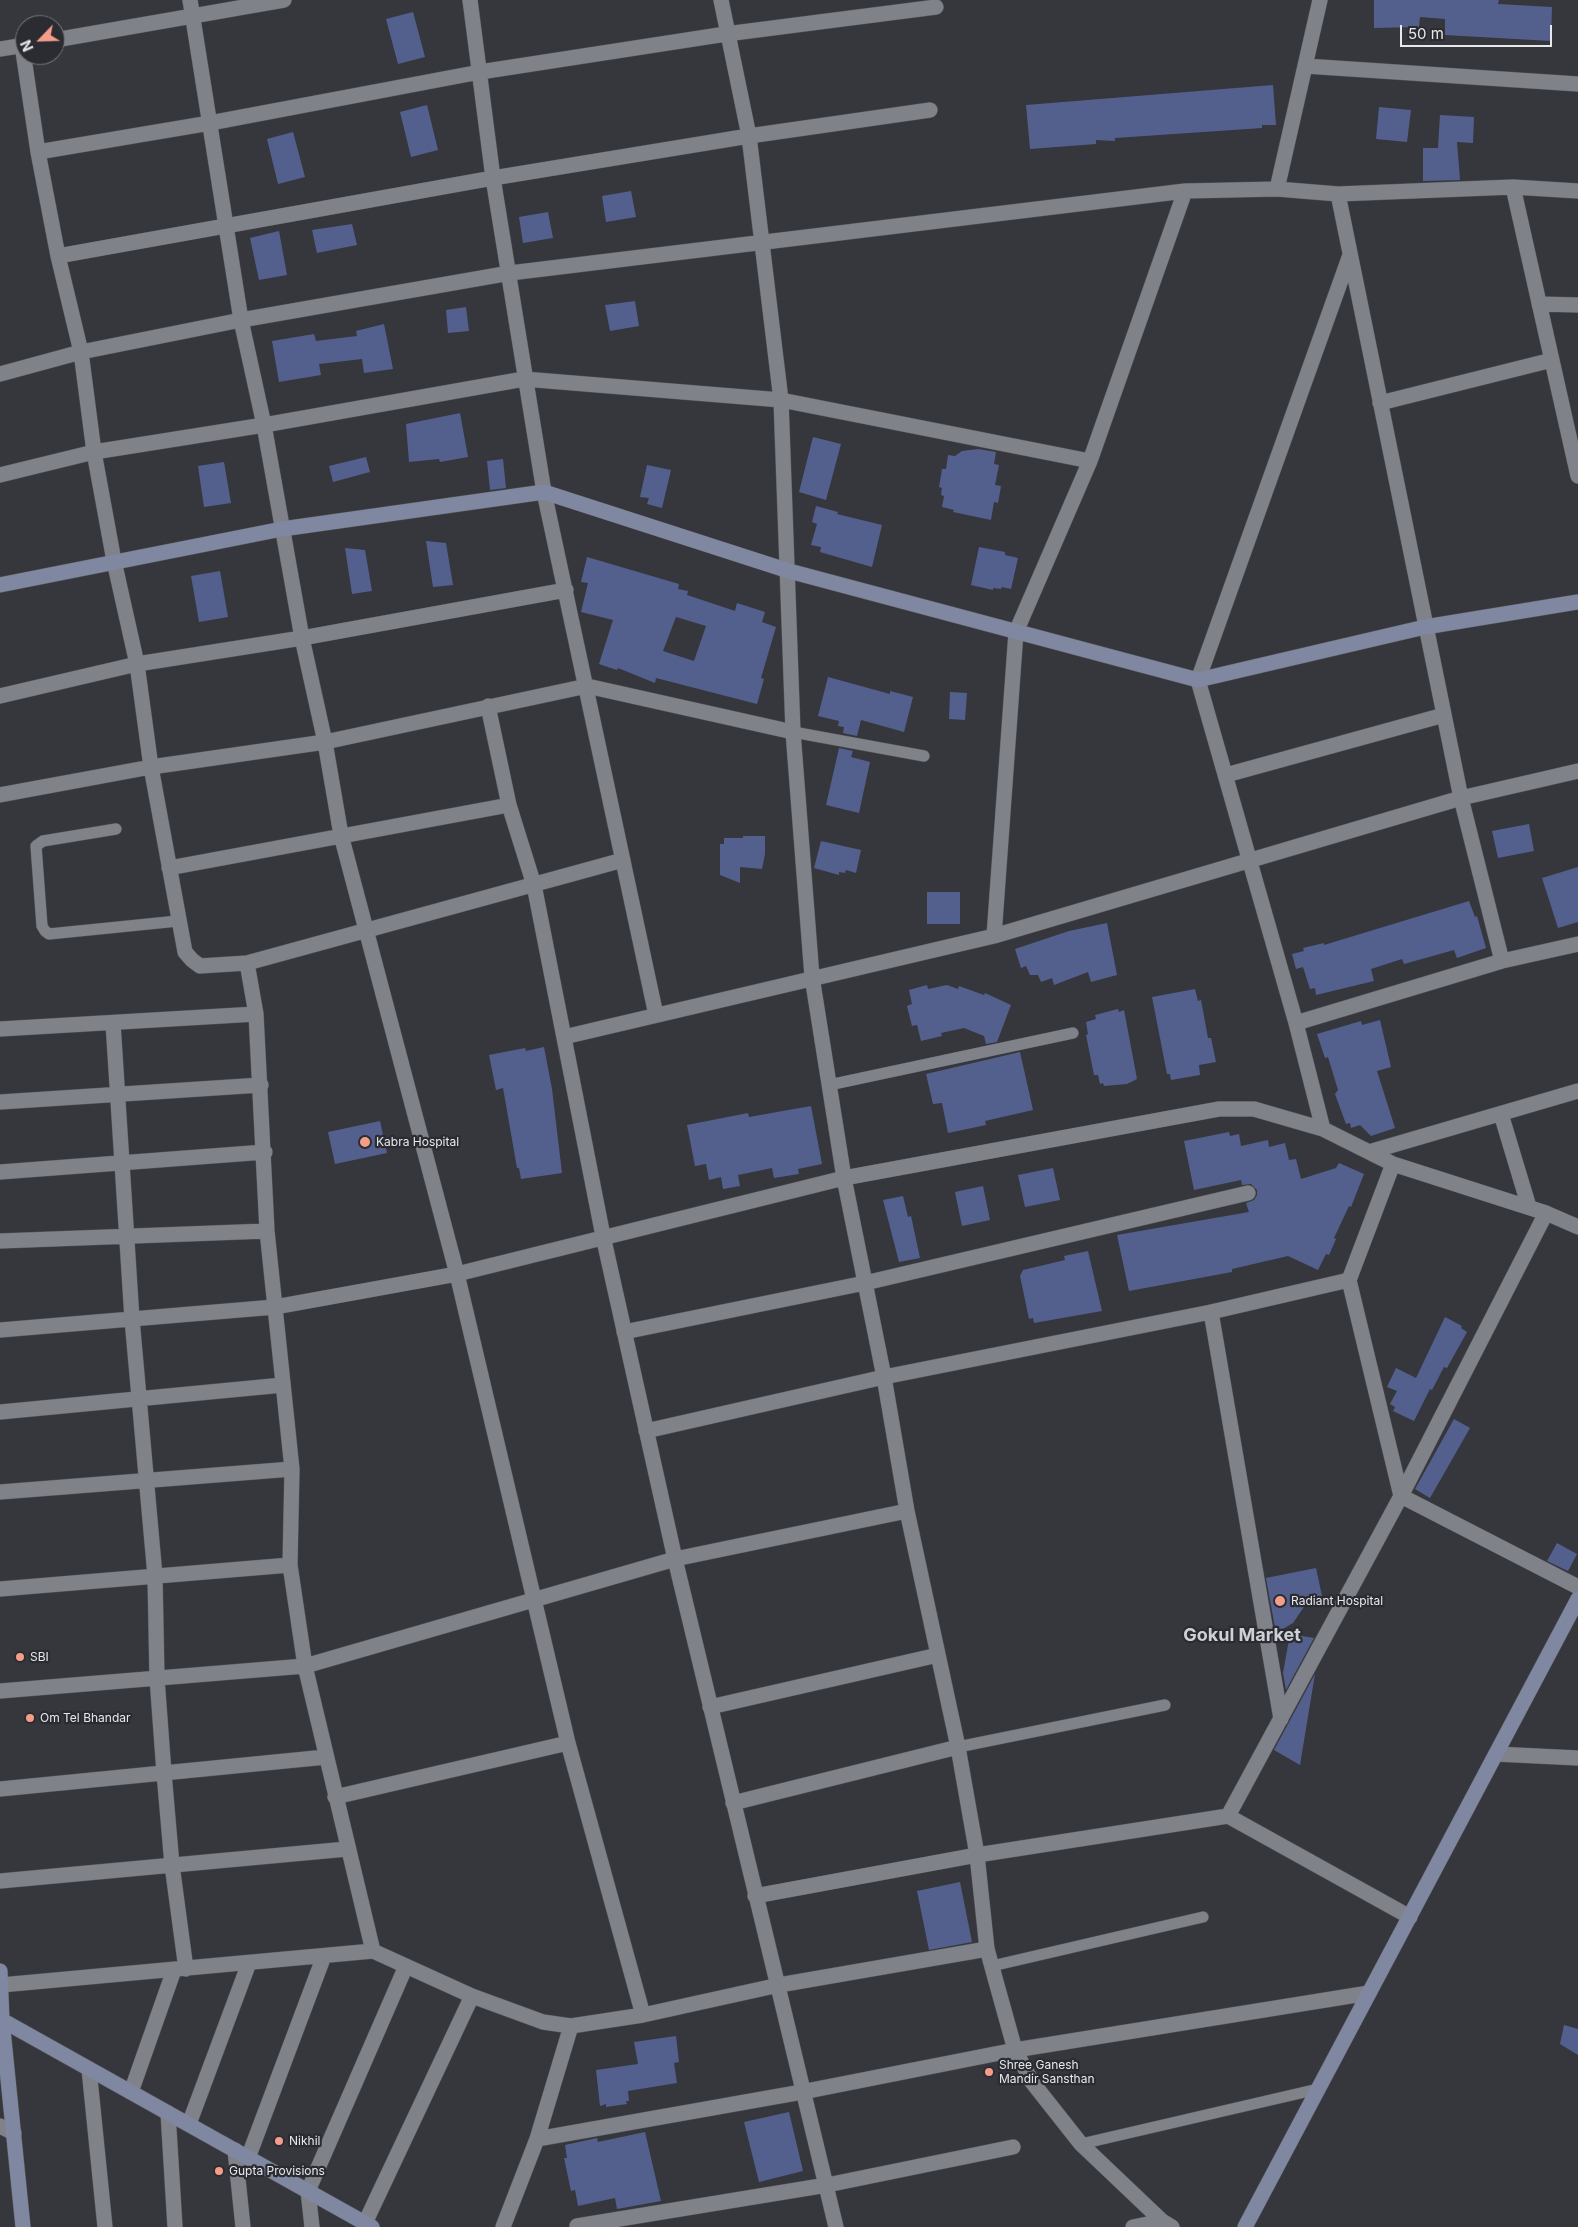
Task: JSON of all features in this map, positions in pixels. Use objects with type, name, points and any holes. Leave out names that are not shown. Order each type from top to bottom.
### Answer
[{"type":"street","points":[[190,0],[194,15],[242,320],[264,425],[302,638],[326,742],[341,836],[364,929],[457,1274],[532,1600],[568,1742],[642,2014]]},
{"type":"street","points":[[65,38],[284,0]]},
{"type":"street","points":[[470,0],[493,178],[510,273],[524,379],[544,492],[656,1015]]},
{"type":"street","points":[[721,0],[726,34],[749,136],[760,242],[781,400],[789,572],[793,732],[812,978],[844,1178],[884,1377],[907,1511],[958,1747],[977,1855],[987,1949],[1015,2050],[1032,2082],[1081,2144],[1167,2224]]},
{"type":"street","points":[[1277,189],[1320,0]]},
{"type":"street","points":[[38,152],[210,123],[480,72],[726,34],[936,7]]},
{"type":"street","points":[[0,49],[15,46]]},
{"type":"street","points":[[26,65],[38,152],[58,256],[81,352],[94,452],[114,561],[137,664],[150,767],[185,952],[200,966],[247,963],[364,929],[623,860]]},
{"type":"street","points":[[1304,66],[1578,84]]},
{"type":"street","points":[[58,256],[493,178],[749,136],[930,110]]},
{"type":"street","points":[[0,374],[81,352],[242,320],[510,273],[1185,191],[1277,189],[1338,194],[1512,187],[1578,191]]},
{"type":"street","points":[[1512,187],[1552,360],[1575,445],[1578,476]]},
{"type":"street","points":[[994,936],[1016,632],[1090,461],[1185,191]]},
{"type":"street","points":[[1338,194],[1461,798],[1502,961]]},
{"type":"street","points":[[1323,1129],[1251,859],[1198,680],[1350,255]]},
{"type":"street","points":[[1539,304],[1578,305]]},
{"type":"street","points":[[1380,402],[1552,360]]},
{"type":"street","points":[[0,475],[94,452],[264,425],[524,379],[781,400],[1090,461]]},
{"type":"street","points":[[0,585],[282,529],[544,492],[789,572],[1198,680],[1426,627],[1578,602]]},
{"type":"street","points":[[0,696],[137,664],[302,638],[566,590]]},
{"type":"street","points":[[0,795],[150,767],[326,742],[587,686],[793,732]]},
{"type":"street","points":[[488,706],[509,805],[534,885],[603,1236],[675,1559],[836,2227]]},
{"type":"street","points":[[1226,775],[1444,715]]},
{"type":"street","points":[[564,1037],[994,936],[1461,798],[1578,771]]},
{"type":"street","points":[[169,868],[509,805]]},
{"type":"street","points":[[1296,1024],[1502,961],[1578,944]]},
{"type":"street","points":[[247,963],[256,1014],[264,1152],[266,1231],[292,1470],[290,1565],[305,1666],[347,1849],[373,1951]]},
{"type":"street","points":[[0,1029],[256,1014]]},
{"type":"street","points":[[113,1023],[132,1319],[155,1576],[156,1678],[180,1969],[131,2092]]},
{"type":"street","points":[[0,1102],[260,1085]]},
{"type":"street","points":[[1369,1152],[1578,1092]]},
{"type":"street","points":[[0,1330],[275,1307],[457,1274],[603,1236],[844,1178],[1219,1109],[1254,1109],[1323,1129],[1393,1164],[1529,1207],[1578,1227]]},
{"type":"street","points":[[1501,1114],[1529,1207]]},
{"type":"street","points":[[0,1172],[264,1152]]},
{"type":"street","points":[[1393,1164],[1349,1280],[1401,1496],[1578,1587]]},
{"type":"street","points":[[624,1332],[865,1283],[1248,1193]]},
{"type":"street","points":[[1228,1816],[1401,1496],[1546,1213]]},
{"type":"street","points":[[0,1241],[266,1231]]},
{"type":"street","points":[[646,1431],[884,1377],[1211,1312],[1349,1280]]},
{"type":"street","points":[[1211,1312],[1281,1719]]},
{"type":"street","points":[[0,1412],[283,1385]]},
{"type":"street","points":[[0,1492],[292,1470]]},
{"type":"street","points":[[0,1690],[305,1666],[675,1559],[907,1511]]},
{"type":"street","points":[[0,1589],[290,1565]]},
{"type":"street","points":[[1245,2227],[1578,1599]]},
{"type":"street","points":[[710,1707],[938,1655]]},
{"type":"street","points":[[335,1797],[568,1742]]},
{"type":"street","points":[[733,1803],[958,1747]]},
{"type":"street","points":[[1496,1754],[1578,1758]]},
{"type":"street","points":[[0,1789],[326,1757]]},
{"type":"street","points":[[755,1896],[977,1855],[1228,1816],[1410,1917]]},
{"type":"street","points":[[0,1881],[347,1849]]},
{"type":"street","points":[[23,2227],[7,2130],[0,1978],[180,1969],[373,1951],[472,1996],[543,2022],[571,2026],[987,1949]]},
{"type":"street","points":[[243,2227],[242,2154],[324,1956]]},
{"type":"street","points":[[189,2124],[249,1963]]},
{"type":"street","points":[[312,2227],[308,2191],[406,1966]]},
{"type":"street","points":[[537,2139],[802,2092],[1015,2050],[1369,1993]]},
{"type":"street","points":[[1,2020],[369,2225],[472,1996]]},
{"type":"street","points":[[503,2227],[537,2139],[571,2026]]},
{"type":"street","points":[[89,2069],[105,2227]]},
{"type":"street","points":[[168,2113],[175,2227]]},
{"type":"street","points":[[577,2226],[827,2186],[1013,2148]]},
{"type":"street","points":[[1133,2227],[1167,2224]]},
{"type":"lane","points":[[793,732],[924,756]]},
{"type":"lane","points":[[116,829],[44,841],[36,846],[42,926],[45,931],[49,934],[178,920]]},
{"type":"lane","points":[[829,1085],[1073,1033]]},
{"type":"lane","points":[[958,1747],[1165,1705]]},
{"type":"lane","points":[[992,1966],[1203,1917]]},
{"type":"lane","points":[[1081,2144],[1318,2089]]},
{"type":"building","points":[[1374,0],[1499,0],[1498,4],[1552,7],[1551,41],[1445,35],[1445,19],[1420,17],[1419,27],[1374,28]]},
{"type":"building","points":[[413,12],[425,57],[398,64],[386,19]]},
{"type":"building","points":[[1273,85],[1276,125],[1262,125],[1262,128],[1115,138],[1115,141],[1096,140],[1096,144],[1030,149],[1026,105]]},
{"type":"building","points":[[427,105],[438,150],[411,157],[400,112]]},
{"type":"building","points":[[1379,107],[1411,110],[1407,142],[1376,139]]},
{"type":"building","points":[[1440,115],[1474,117],[1473,143],[1457,142],[1460,180],[1423,181],[1423,148],[1438,148]]},
{"type":"building","points":[[293,132],[305,177],[278,184],[267,139]]},
{"type":"building","points":[[631,191],[636,217],[606,222],[602,196]]},
{"type":"building","points":[[548,212],[553,238],[523,243],[519,217]]},
{"type":"building","points":[[352,224],[357,245],[317,253],[312,230]]},
{"type":"building","points":[[279,231],[287,275],[259,280],[250,238]]},
{"type":"building","points":[[635,301],[639,326],[610,331],[605,305]]},
{"type":"building","points":[[466,307],[469,331],[448,333],[446,310]]},
{"type":"building","points":[[384,324],[393,369],[364,373],[362,359],[319,364],[321,375],[279,382],[272,341],[314,334],[316,341],[357,336],[356,331]]},
{"type":"building","points":[[460,413],[468,457],[440,462],[439,459],[409,462],[406,424]]},
{"type":"building","points":[[813,437],[841,444],[826,500],[799,492]]},
{"type":"building","points":[[978,449],[996,452],[994,464],[999,465],[995,485],[1001,486],[998,503],[994,502],[991,520],[953,512],[954,510],[942,507],[944,496],[941,495],[942,488],[939,487],[942,469],[946,469],[948,455],[955,456],[962,451]]},
{"type":"building","points":[[366,457],[370,472],[333,482],[329,466]]},
{"type":"building","points":[[503,459],[506,488],[490,490],[487,461]]},
{"type":"building","points":[[224,462],[231,503],[204,507],[198,466]]},
{"type":"building","points":[[647,465],[671,470],[662,508],[647,504],[649,498],[640,497]]},
{"type":"building","points":[[816,506],[838,512],[837,514],[882,525],[872,567],[820,552],[821,547],[811,545],[817,524],[812,522]]},
{"type":"building","points":[[426,541],[446,543],[453,585],[433,587]]},
{"type":"building","points":[[979,547],[1005,552],[1005,555],[1018,558],[1011,589],[1002,587],[1001,589],[993,588],[993,590],[971,585]]},
{"type":"building","points":[[345,548],[365,550],[372,591],[352,594]]},
{"type":"building","points":[[587,557],[679,584],[678,589],[688,591],[687,595],[735,611],[737,603],[765,612],[762,622],[776,627],[761,678],[764,679],[757,704],[656,678],[655,683],[618,668],[617,670],[599,664],[613,620],[581,612],[588,583],[581,582]],"holes":[[[676,617],[706,626],[694,661],[663,651]]]},
{"type":"building","points":[[220,571],[228,617],[199,622],[191,576]]},
{"type":"building","points":[[828,677],[890,694],[890,691],[913,697],[904,732],[861,720],[857,736],[843,733],[844,727],[838,726],[839,721],[818,716]]},
{"type":"building","points":[[950,692],[967,693],[965,720],[949,719]]},
{"type":"building","points":[[839,748],[853,751],[851,757],[870,762],[859,813],[826,805]]},
{"type":"building","points":[[1529,824],[1534,851],[1498,858],[1492,831]]},
{"type":"building","points":[[743,836],[765,836],[765,854],[762,869],[740,867],[740,883],[720,875],[720,844],[724,844],[724,838],[743,838]]},
{"type":"building","points":[[821,841],[861,850],[856,873],[846,870],[845,873],[839,872],[839,875],[814,868]]},
{"type":"building","points":[[1578,867],[1578,922],[1558,928],[1542,878]]},
{"type":"building","points":[[927,892],[960,892],[960,924],[927,924]]},
{"type":"building","points":[[1469,901],[1475,917],[1477,916],[1486,948],[1457,958],[1454,950],[1404,964],[1402,959],[1371,969],[1374,981],[1316,995],[1315,988],[1310,989],[1303,967],[1296,969],[1292,954],[1304,951],[1303,948],[1324,943],[1324,945]]},
{"type":"building","points":[[1107,923],[1117,975],[1091,982],[1088,972],[1054,985],[1052,978],[1041,982],[1038,975],[1030,975],[1026,966],[1021,968],[1015,949],[1069,931]]},
{"type":"building","points":[[927,985],[928,989],[947,985],[958,989],[959,986],[984,995],[985,993],[1011,1005],[997,1042],[986,1044],[984,1036],[964,1028],[941,1033],[942,1036],[921,1041],[917,1025],[912,1026],[907,1006],[912,1004],[909,990]]},
{"type":"building","points":[[1195,989],[1198,1001],[1201,1000],[1208,1038],[1211,1038],[1216,1062],[1199,1065],[1200,1075],[1171,1080],[1170,1074],[1167,1074],[1152,997]]},
{"type":"building","points":[[1118,1009],[1119,1012],[1124,1010],[1137,1079],[1127,1084],[1104,1086],[1103,1083],[1100,1084],[1098,1075],[1094,1075],[1086,1035],[1088,1034],[1086,1022],[1096,1019],[1095,1015]]},
{"type":"building","points":[[1380,1020],[1391,1067],[1377,1071],[1395,1128],[1371,1136],[1360,1125],[1351,1128],[1350,1123],[1346,1124],[1335,1094],[1338,1090],[1328,1057],[1325,1058],[1317,1034],[1361,1021],[1362,1025]]},
{"type":"building","points":[[544,1047],[552,1089],[562,1173],[521,1179],[519,1168],[517,1168],[503,1088],[496,1090],[489,1055],[525,1048],[526,1051]]},
{"type":"building","points":[[1020,1052],[1033,1110],[985,1121],[986,1125],[948,1133],[942,1103],[933,1104],[926,1074]]},
{"type":"building","points":[[811,1106],[822,1164],[798,1169],[799,1174],[774,1178],[772,1168],[738,1175],[740,1186],[723,1189],[721,1177],[709,1180],[706,1164],[695,1166],[687,1125],[748,1113],[749,1117]]},
{"type":"building","points":[[380,1121],[387,1153],[335,1164],[328,1132]]},
{"type":"building","points":[[1229,1132],[1230,1136],[1239,1134],[1241,1146],[1268,1140],[1269,1147],[1285,1143],[1289,1160],[1296,1159],[1301,1179],[1336,1168],[1339,1163],[1364,1174],[1351,1207],[1349,1206],[1334,1238],[1336,1239],[1329,1255],[1326,1254],[1318,1270],[1288,1256],[1232,1269],[1232,1272],[1129,1291],[1117,1235],[1249,1212],[1246,1203],[1254,1200],[1257,1190],[1251,1184],[1242,1185],[1241,1180],[1194,1190],[1184,1141]]},
{"type":"building","points":[[1053,1168],[1060,1200],[1025,1207],[1018,1175]]},
{"type":"building","points":[[983,1186],[990,1220],[962,1226],[955,1192]]},
{"type":"building","points":[[903,1196],[908,1217],[911,1216],[920,1258],[899,1262],[883,1200]]},
{"type":"building","points":[[1088,1251],[1102,1311],[1034,1323],[1033,1318],[1029,1319],[1020,1276],[1023,1270],[1065,1260],[1064,1256]]},
{"type":"building","points":[[1445,1317],[1462,1326],[1461,1328],[1467,1332],[1447,1368],[1444,1367],[1432,1390],[1430,1389],[1414,1421],[1393,1411],[1395,1407],[1390,1404],[1397,1391],[1387,1387],[1396,1368],[1416,1378]]},
{"type":"building","points":[[1454,1419],[1470,1428],[1430,1498],[1415,1489]]},
{"type":"building","points":[[1557,1543],[1577,1554],[1568,1571],[1547,1561]]},
{"type":"building","points":[[1316,1568],[1322,1596],[1310,1598],[1293,1623],[1276,1633],[1266,1578]]},
{"type":"building","points":[[1290,1634],[1314,1638],[1286,1690],[1283,1673]]},
{"type":"building","points":[[1315,1674],[1300,1765],[1274,1750]]},
{"type":"building","points":[[960,1882],[972,1942],[929,1950],[917,1891]]},
{"type":"building","points":[[1564,2025],[1578,2029],[1578,2055],[1560,2044]]},
{"type":"building","points":[[676,2036],[679,2062],[674,2063],[677,2083],[628,2091],[629,2101],[626,2101],[627,2104],[606,2107],[606,2104],[600,2106],[596,2070],[638,2064],[634,2042]]},
{"type":"building","points":[[789,2112],[803,2171],[759,2182],[744,2122]]},
{"type":"building","points":[[645,2132],[661,2201],[617,2209],[615,2198],[578,2206],[575,2190],[571,2191],[564,2158],[567,2158],[565,2145],[597,2138],[598,2142]]},
{"type":"place","name":"Kabra Hospital","points":[[365,1142]]},
{"type":"place","name":"Radiant Hospital","points":[[1280,1601]]},
{"type":"place","name":"SBI","points":[[20,1657]]},
{"type":"place","name":"Om Tel Bhandar","points":[[30,1718]]},
{"type":"place","name":"Shree Ganesh Mandir Sansthan","points":[[989,2072]]},
{"type":"place","name":"Nikhil","points":[[279,2141]]},
{"type":"place","name":"Gupta Provisions","points":[[219,2171]]},
{"type":"district","name":"Gokul Market","points":[[1242,1636]]}]
